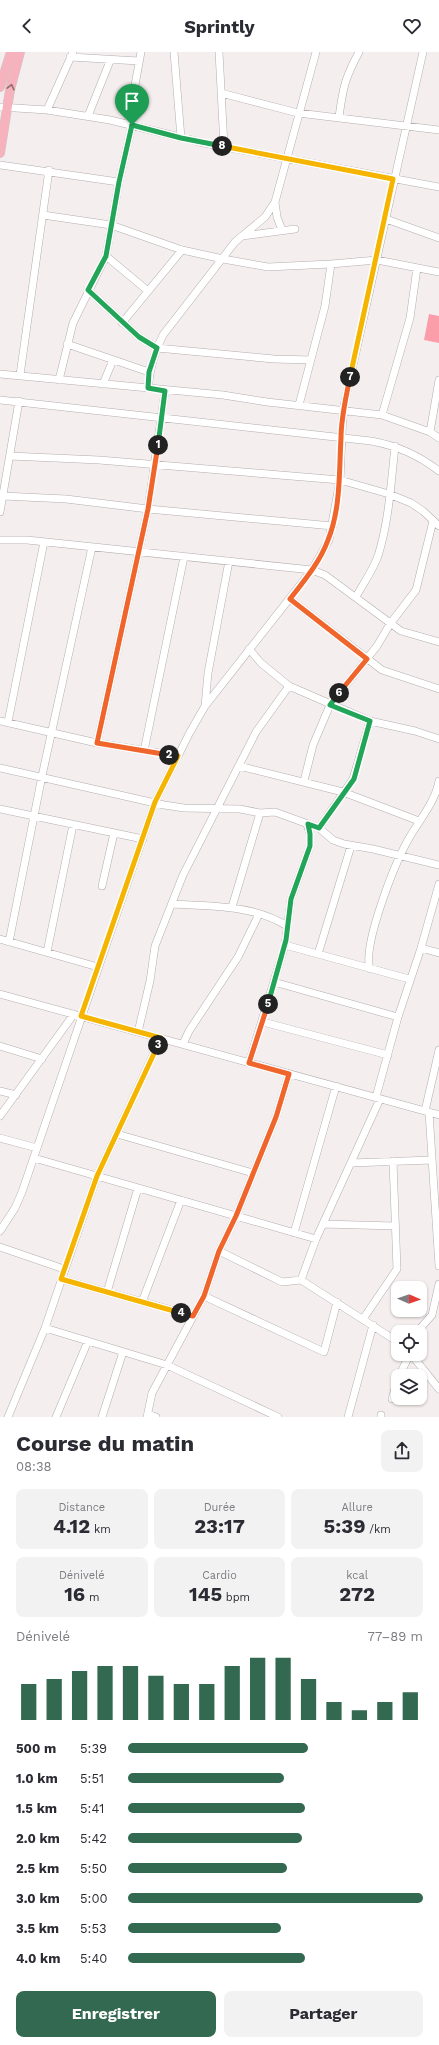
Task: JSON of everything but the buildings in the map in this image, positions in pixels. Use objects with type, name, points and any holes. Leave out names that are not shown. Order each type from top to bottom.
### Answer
[{"type":"main road","points":[[0,88],[11,52]]},
{"type":"main road","points":[[0,153],[3,107],[20,52]]},
{"type":"street","points":[[59,380],[73,323],[106,256],[130,124],[141,52]]},
{"type":"street","points":[[174,52],[181,138]]},
{"type":"street","points":[[218,52],[224,146]]},
{"type":"street","points":[[282,230],[277,216],[275,202],[298,113],[316,52]]},
{"type":"street","points":[[340,116],[344,82],[353,60],[359,52]]},
{"type":"street","points":[[0,1231],[15,1208],[34,1158],[78,1015],[98,967],[155,802],[205,706],[312,570],[329,540],[333,526],[340,480],[343,410],[386,219],[393,179],[423,52]]},
{"type":"street","points":[[47,110],[72,55],[110,60],[140,61]]},
{"type":"street","points":[[88,116],[110,60]]},
{"type":"street","points":[[221,93],[298,113],[340,116],[439,130]]},
{"type":"street","points":[[3,107],[47,110],[88,116],[130,124],[181,138],[439,187]]},
{"type":"street","points":[[0,164],[49,170],[119,182]]},
{"type":"street","points":[[20,375],[49,170]]},
{"type":"street","points":[[148,388],[149,372],[157,348],[173,321],[242,236],[264,216],[275,202]]},
{"type":"street","points":[[43,216],[111,225],[182,250],[268,267],[377,260],[439,272]]},
{"type":"street","points":[[386,219],[439,238]]},
{"type":"street","points":[[242,236],[295,229]]},
{"type":"street","points":[[122,323],[182,250]]},
{"type":"street","points":[[106,256],[148,291]]},
{"type":"street","points":[[299,405],[324,306],[331,264]]},
{"type":"street","points":[[382,416],[410,318],[417,268]]},
{"type":"street","points":[[88,290],[122,323],[139,337],[157,348],[274,359],[311,360]]},
{"type":"street","points":[[67,344],[149,372]]},
{"type":"street","points":[[103,384],[113,360]]},
{"type":"street","points":[[0,374],[148,388],[165,391],[223,395],[268,402],[343,410],[382,416],[430,432],[439,438]]},
{"type":"street","points":[[430,432],[439,380]]},
{"type":"street","points":[[97,743],[148,509],[165,391]]},
{"type":"street","points":[[0,400],[341,437],[395,446],[422,458],[439,471]]},
{"type":"street","points":[[0,512],[19,401]]},
{"type":"street","points":[[356,597],[377,557],[384,534],[395,446]]},
{"type":"street","points":[[10,456],[99,460],[155,466],[340,480],[390,494],[411,503],[423,510],[439,526]]},
{"type":"street","points":[[3,496],[66,499],[148,509],[333,526]]},
{"type":"street","points":[[304,781],[313,745],[330,705],[367,659],[390,624],[416,590],[433,521]]},
{"type":"street","points":[[0,540],[44,542],[312,570],[325,575],[401,631],[439,642]]},
{"type":"street","points":[[8,722],[44,542]]},
{"type":"street","points":[[10,942],[42,776],[92,547]]},
{"type":"street","points":[[144,751],[184,557]]},
{"type":"street","points":[[205,706],[208,673],[229,561]]},
{"type":"street","points":[[290,599],[382,670],[439,689]]},
{"type":"street","points":[[249,649],[289,686],[370,721],[439,739]]},
{"type":"street","points":[[138,1032],[150,981],[152,958],[173,904],[182,875],[256,732],[289,686]]},
{"type":"street","points":[[0,721],[97,743],[178,756]]},
{"type":"street","points":[[319,828],[343,792],[354,779],[370,721]]},
{"type":"street","points":[[239,766],[304,781],[343,792],[419,821]]},
{"type":"street","points":[[0,768],[184,808],[240,808],[260,813],[275,812],[319,828],[333,840],[351,846],[400,855],[439,865]]},
{"type":"street","points":[[370,969],[368,957],[371,940],[400,855],[434,798],[439,781]]},
{"type":"street","points":[[0,809],[143,839]]},
{"type":"street","points":[[232,908],[260,813]]},
{"type":"street","points":[[47,952],[73,824]]},
{"type":"street","points":[[249,1063],[263,1022],[285,945],[291,899],[310,846],[308,824]]},
{"type":"street","points":[[102,886],[114,833]]},
{"type":"street","points":[[318,954],[351,846]]},
{"type":"street","points":[[301,1280],[316,1239],[378,1098],[409,979],[436,907],[439,884]]},
{"type":"street","points":[[173,904],[232,908],[274,919],[287,926]]},
{"type":"street","points":[[183,1044],[189,1031],[238,957],[258,914]]},
{"type":"street","points":[[0,939],[98,967]]},
{"type":"street","points":[[285,945],[409,979]]},
{"type":"street","points":[[421,948],[439,952]]},
{"type":"street","points":[[274,982],[398,1017]]},
{"type":"street","points":[[0,994],[439,1115]]},
{"type":"street","points":[[0,1116],[42,1059],[78,1015]]},
{"type":"street","points":[[263,1022],[388,1056]]},
{"type":"street","points":[[8,1417],[45,1328],[97,1176],[161,1038]]},
{"type":"street","points":[[0,1046],[42,1059]]},
{"type":"street","points":[[439,1050],[427,1112],[432,1160],[439,1266]]},
{"type":"street","points":[[156,1417],[148,1415],[152,1393],[204,1296],[219,1251],[236,1216],[276,1117],[289,1074]]},
{"type":"street","points":[[294,1233],[336,1086]]},
{"type":"street","points":[[0,1091],[16,1095]]},
{"type":"street","points":[[117,1134],[253,1173]]},
{"type":"street","points":[[0,1138],[37,1148]]},
{"type":"street","points":[[34,1158],[316,1239]]},
{"type":"street","points":[[351,1162],[432,1160]]},
{"type":"street","points":[[363,1319],[397,1269],[394,1161]]},
{"type":"street","points":[[107,1292],[138,1188]]},
{"type":"street","points":[[142,1302],[181,1200]]},
{"type":"street","points":[[323,1224],[395,1226]]},
{"type":"street","points":[[0,1247],[64,1269]]},
{"type":"street","points":[[219,1251],[282,1282],[301,1280],[391,1337]]},
{"type":"street","points":[[61,1279],[193,1316]]},
{"type":"street","points":[[426,1325],[436,1317],[439,1284]]},
{"type":"street","points":[[204,1296],[324,1352],[337,1302]]},
{"type":"street","points":[[348,1417],[373,1325]]},
{"type":"street","points":[[45,1328],[167,1365],[278,1417]]},
{"type":"street","points":[[56,1417],[88,1342]]},
{"type":"street","points":[[102,1417],[123,1352]]},
{"type":"street","points":[[417,1361],[439,1389]]},
{"type":"shaded area","points":[[429,314],[439,316],[439,343],[424,340]]},
{"type":"route","points":[[132,125],[204,143],[286,157],[393,179],[386,219],[343,410],[340,480],[333,526],[329,540],[312,570],[290,599],[367,659],[330,705],[370,721],[354,779],[343,792],[319,828],[308,824],[311,841],[310,846],[303,870],[291,899],[288,912],[285,945],[263,1022],[249,1063],[289,1074],[276,1117],[236,1216],[219,1251],[204,1296],[193,1316],[61,1279],[97,1176],[161,1038],[81,1016],[155,802],[178,756],[97,743],[148,509],[165,391],[148,388],[149,372],[157,348],[139,337],[122,323],[88,290],[106,256],[119,182],[132,125]]}]
